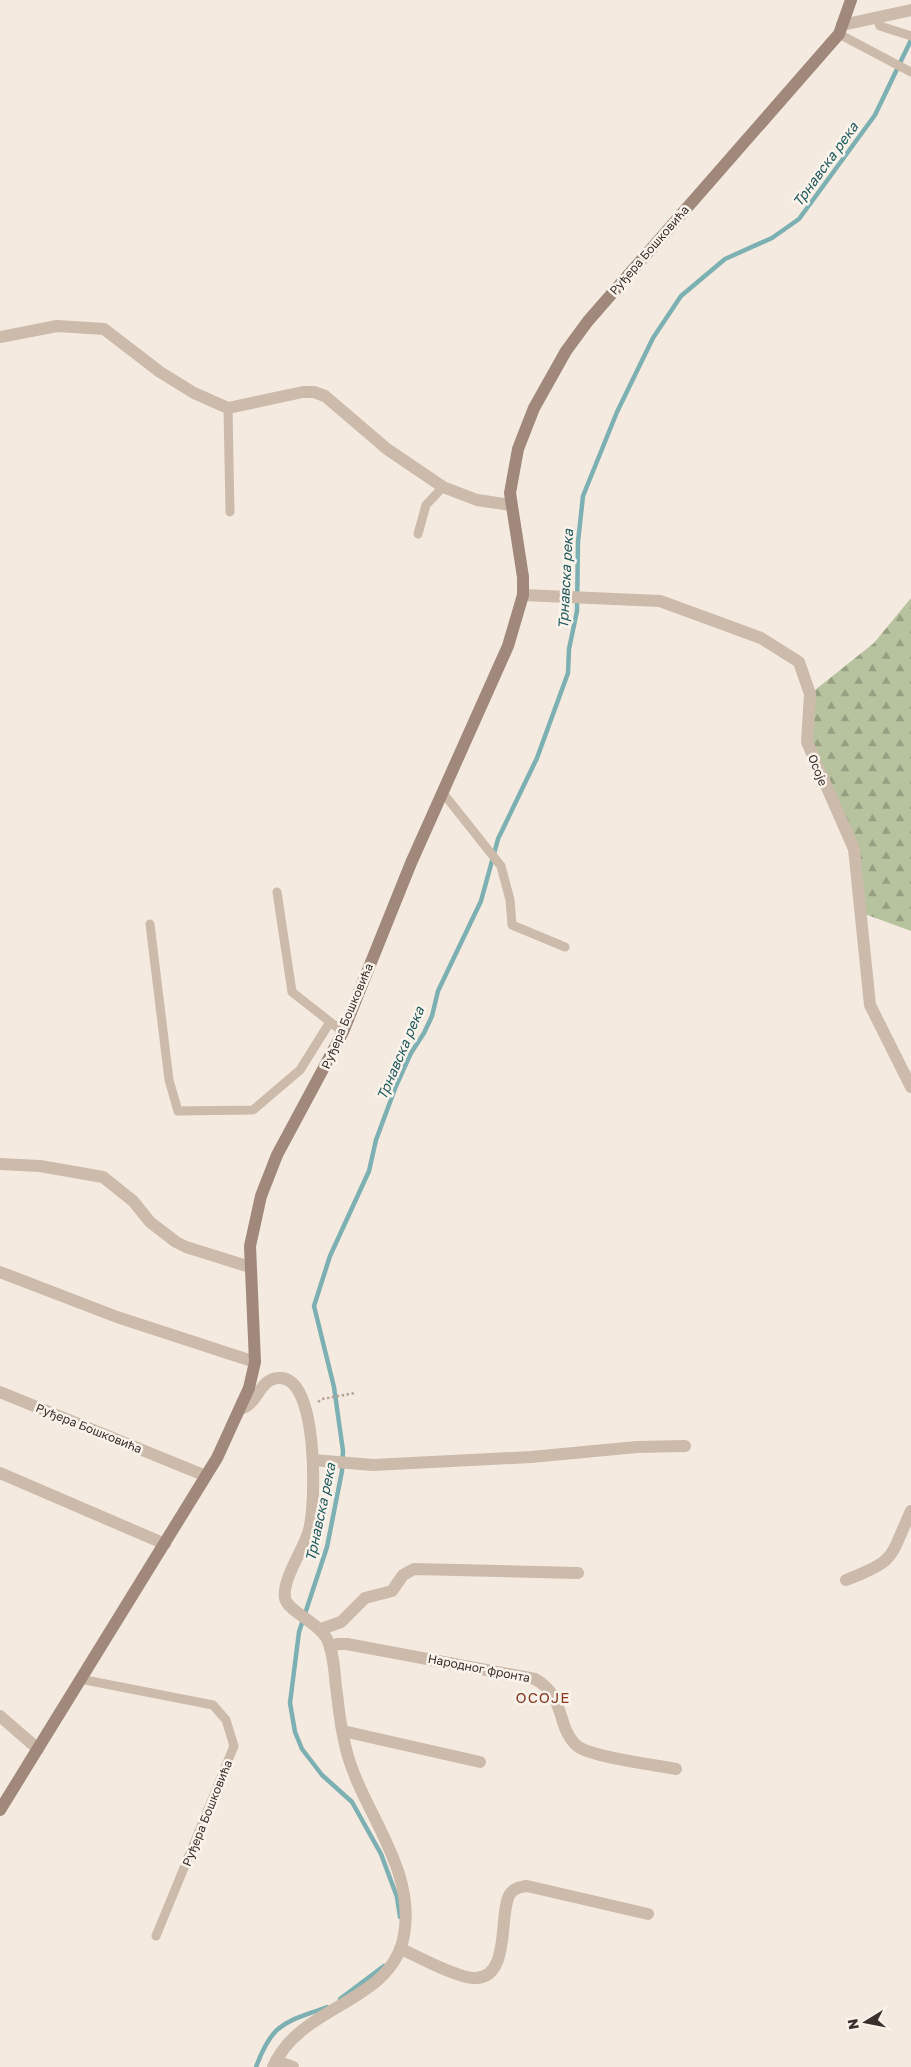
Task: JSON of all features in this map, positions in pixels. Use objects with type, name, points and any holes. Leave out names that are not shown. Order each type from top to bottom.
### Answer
[{"type":"main road","name":"Руђера Бошковића","points":[[0,1810],[206,1476],[230,1434],[249,1388],[255,1362],[250,1268],[252,1232],[259,1203],[271,1169],[343,1032],[392,908],[508,646],[524,595],[520,556],[511,505],[512,475],[518,449],[534,408],[566,351],[588,321],[841,30],[851,0]]},
{"type":"street","points":[[841,30],[911,10]]},
{"type":"street","points":[[0,337],[58,326],[104,329],[160,372],[194,393],[228,408],[302,392],[320,394],[387,449],[442,487],[477,500],[511,505]]},
{"type":"street","name":"Осоје","points":[[524,595],[660,601],[761,638],[799,662],[810,694],[807,742],[854,849],[870,1005],[911,1087]]},
{"type":"street","points":[[0,1164],[40,1166],[103,1177],[133,1200],[150,1222],[171,1239],[186,1247],[250,1268]]},
{"type":"street","points":[[0,1272],[117,1317],[255,1362]]},
{"type":"street","name":"Руђера Бошковића","points":[[240,1409],[253,1402],[264,1385],[274,1378],[287,1379],[293,1384],[303,1400],[313,1460]]},
{"type":"street","name":"Руђера Бошковића","points":[[0,1392],[206,1476]]},
{"type":"street","points":[[293,2067],[274,2064],[280,2050],[311,2022],[348,2002],[375,1983],[401,1949],[406,1914],[403,1886],[393,1860],[358,1786],[343,1731],[330,1648],[318,1626],[288,1606],[285,1599],[285,1592],[311,1520],[313,1460],[353,1465],[531,1457],[637,1447],[685,1446]]},
{"type":"street","points":[[0,1473],[165,1544]]},
{"type":"street","points":[[846,1580],[877,1568],[889,1558],[897,1547],[911,1512]]},
{"type":"street","points":[[318,1626],[341,1622],[365,1598],[392,1591],[403,1575],[414,1569],[578,1573]]},
{"type":"street","name":"Народног фронта","points":[[330,1648],[337,1644],[347,1644],[535,1678],[554,1695],[568,1733],[576,1746],[590,1752],[676,1768]]},
{"type":"street","points":[[0,1716],[38,1749]]},
{"type":"street","points":[[343,1731],[480,1762]]},
{"type":"street","points":[[401,1949],[464,1976],[482,1977],[491,1970],[498,1956],[504,1937],[508,1899],[514,1890],[527,1886],[648,1914]]},
{"type":"lane","points":[[877,19],[880,26],[907,35]]},
{"type":"lane","points":[[841,30],[890,62],[910,72]]},
{"type":"lane","points":[[228,408],[230,512]]},
{"type":"lane","points":[[418,534],[426,505],[442,487]]},
{"type":"lane","points":[[443,792],[500,865],[510,900],[512,925],[565,947]]},
{"type":"lane","points":[[278,892],[292,992],[343,1032]]},
{"type":"lane","name":"Руђера Бошковића","points":[[150,924],[168,1080],[178,1111],[253,1110],[300,1070],[330,1022]]},
{"type":"lane","name":"Руђера Бошковића","points":[[80,1679],[212,1705],[226,1720],[234,1746],[156,1936]]},
{"type":"path","points":[[325,1398],[355,1393]]},
{"type":"green space","points":[[911,598],[911,931],[862,913],[854,849],[807,742],[810,694],[874,643]]},
{"type":"waterway","name":"Трнавска река","points":[[400,1917],[397,1897],[381,1854],[352,1802],[322,1775],[302,1749],[295,1732],[290,1703],[299,1632],[327,1547],[342,1471],[343,1451],[334,1387],[314,1306],[330,1256],[369,1171],[376,1140],[396,1086],[411,1053],[432,1016],[438,991],[481,901],[498,839],[537,758],[568,673],[569,649],[577,611],[578,542],[583,496],[617,412],[653,338],[681,296],[725,259],[772,238],[799,219],[875,115],[911,40]]},
{"type":"waterway","name":"Трнавска река","points":[[340,1999],[384,1966]]},
{"type":"waterway","name":"Трнавска река","points":[[256,2067],[268,2040],[282,2026],[327,2007]]},
{"type":"district","name":"ОСОЈЕ","points":[[543,1697]]}]
